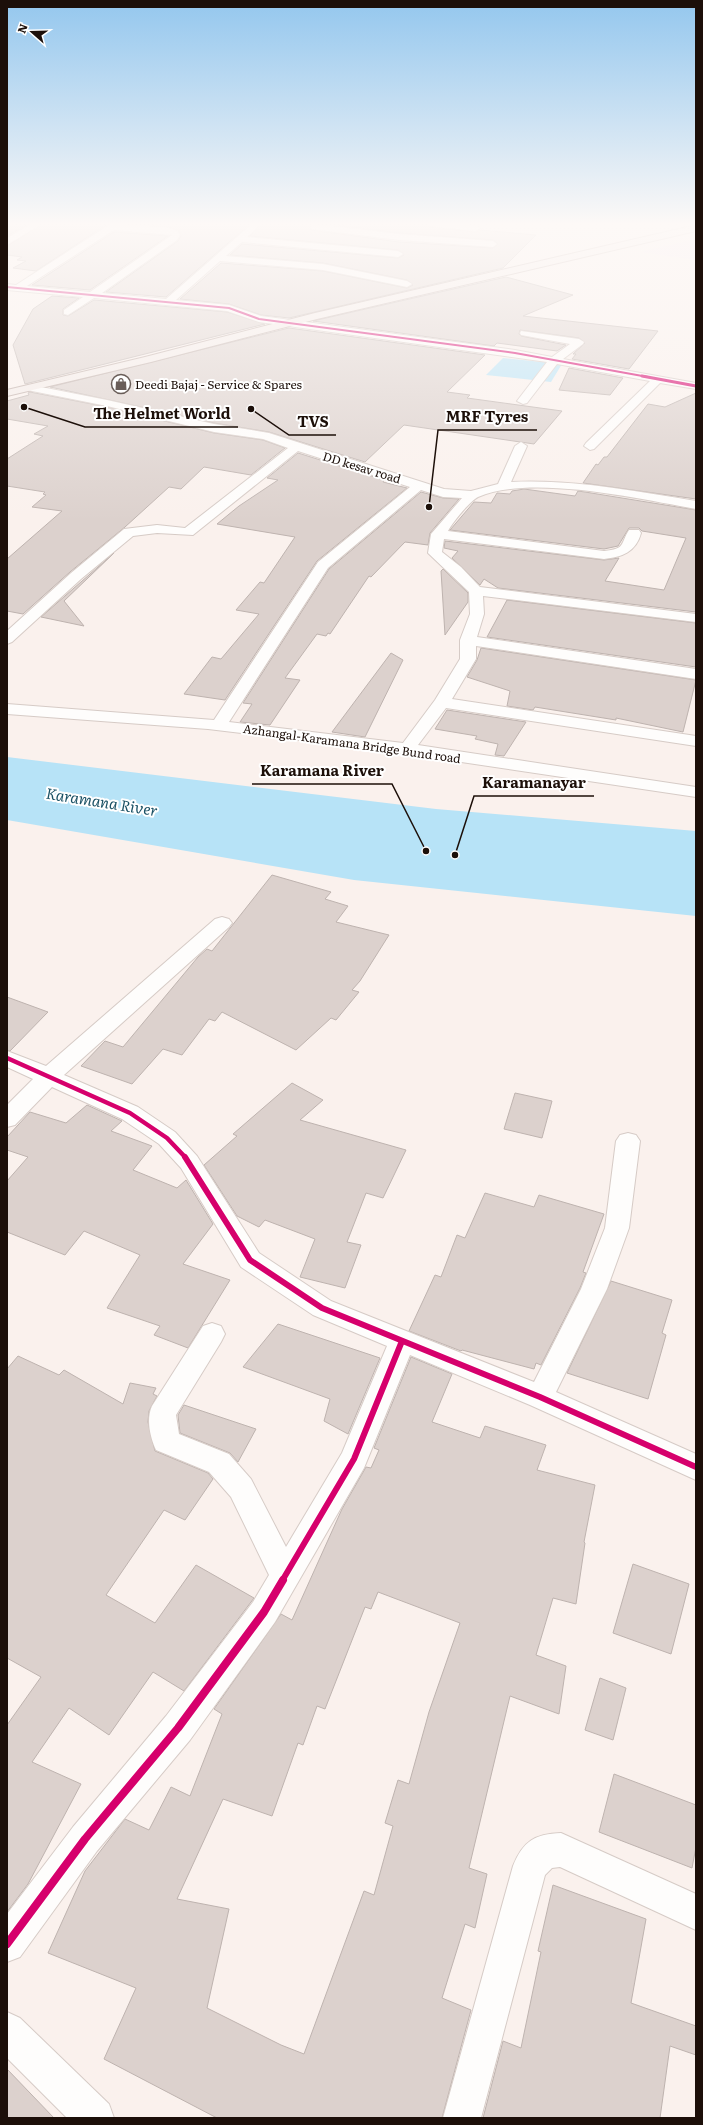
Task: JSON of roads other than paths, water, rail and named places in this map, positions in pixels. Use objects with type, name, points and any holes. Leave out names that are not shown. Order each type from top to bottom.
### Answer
[{"type":"main road","points":[[7,393],[293,322]]},
{"type":"street","points":[[295,322],[554,360],[658,379],[694,382]]},
{"type":"street","points":[[523,401],[554,360],[580,342],[526,333]]},
{"type":"street","points":[[590,446],[658,379]]},
{"type":"street","name":"DD kesav road","points":[[31,388],[107,403],[214,428],[265,436],[374,472],[442,492],[472,494],[503,486],[546,484],[590,488],[696,505]]},
{"type":"street","points":[[503,486],[521,446]]},
{"type":"street","points":[[7,639],[76,576],[129,532],[157,529],[188,532],[296,447]]},
{"type":"street","points":[[219,725],[323,565],[420,485]]},
{"type":"street","points":[[472,494],[438,534],[435,543],[435,552],[456,570],[476,591],[696,618]]},
{"type":"street","points":[[438,534],[604,555],[620,554],[632,541],[634,533]]},
{"type":"street","points":[[407,749],[442,702],[468,659],[468,640],[477,614],[476,591]]},
{"type":"street","points":[[468,640],[696,674]]},
{"type":"street","points":[[442,702],[696,741]]},
{"type":"street","name":"Azhangal-Karamana Bridge Bund road","points":[[7,709],[219,725],[407,749],[696,792]]},
{"type":"street","points":[[7,1119],[49,1076],[222,923]]},
{"type":"street","points":[[7,1058],[130,1113],[167,1138],[189,1162],[250,1260],[322,1308],[540,1397],[696,1467]]},
{"type":"street","points":[[540,1397],[594,1289],[617,1228],[628,1141]]},
{"type":"street","points":[[212,1334],[162,1414],[166,1441],[219,1463],[241,1488],[285,1575]]},
{"type":"street","points":[[7,1944],[85,1839],[178,1728],[264,1612],[354,1459],[402,1341]]},
{"type":"street","points":[[462,2118],[530,1866],[544,1851],[561,1850],[696,1912]]},
{"type":"street","points":[[7,2031],[95,2118]]},
{"type":"water","points":[[503,358],[562,364],[551,382],[486,375]]},
{"type":"water","points":[[7,757],[436,809],[696,831],[696,916],[354,880],[7,820]]},
{"type":"place","name":"Deedi Bajaj - Service & Spares","points":[[121,384]]},
{"type":"place","name":"The Helmet World","points":[[24,407]]},
{"type":"place","name":"TVS","points":[[251,409]]},
{"type":"place","name":"MRF Tyres","points":[[429,507]]},
{"type":"place","name":"Karamana River","points":[[426,851]]},
{"type":"place","name":"Karamanayar","points":[[455,855]]}]
